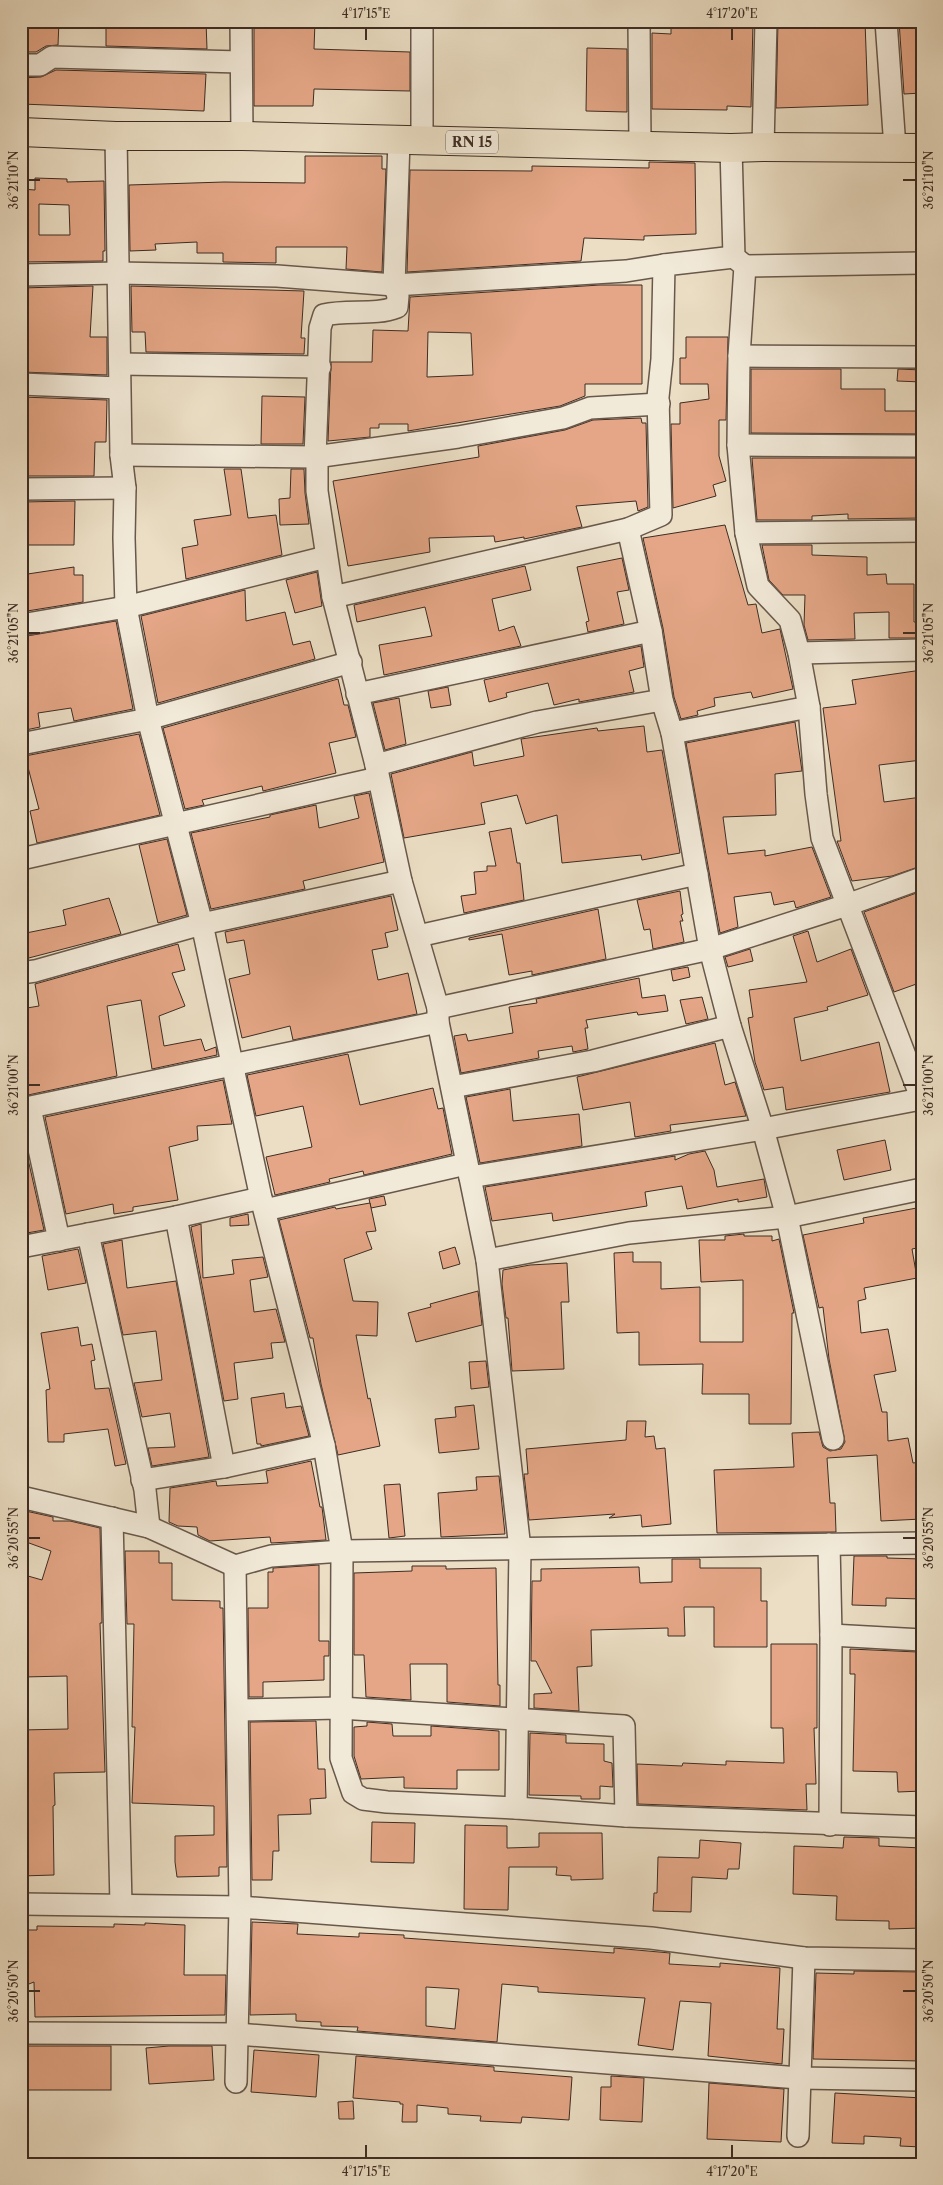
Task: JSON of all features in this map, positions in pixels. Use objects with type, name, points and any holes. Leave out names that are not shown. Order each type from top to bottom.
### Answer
[{"type":"main road","name":"RN 15","points":[[21,132],[116,136],[242,136],[732,148],[922,148]]},
{"type":"street","points":[[241,21],[242,136]]},
{"type":"street","points":[[422,21],[411,141],[394,285],[398,296],[397,307],[386,311],[338,312],[324,315],[320,328],[320,367],[315,457],[317,464],[317,491],[333,597],[377,772],[401,881],[418,936],[438,1015],[487,1260],[520,1549],[516,1808]]},
{"type":"street","points":[[639,21],[640,145]]},
{"type":"street","points":[[762,147],[766,21]]},
{"type":"street","points":[[886,21],[895,148]]},
{"type":"street","points":[[21,65],[40,65],[52,57],[240,62]]},
{"type":"street","points":[[116,136],[119,388],[121,455],[125,488],[126,607],[148,719],[174,824],[202,924],[263,1204],[324,1445],[342,1551],[341,1758],[353,1793],[363,1799],[387,1802],[516,1808],[626,1816],[922,1827]]},
{"type":"street","points":[[21,1247],[176,1217],[468,1171],[763,1129],[922,1099],[822,838],[816,794],[809,708],[799,653],[790,620],[758,586],[746,533],[738,445],[740,261],[732,148]]},
{"type":"street","points":[[21,275],[117,273],[277,276],[394,285],[626,271],[664,265],[740,261],[922,263]]},
{"type":"street","points":[[333,597],[628,528],[661,516],[659,404],[664,265]]},
{"type":"street","points":[[739,356],[922,357]]},
{"type":"street","points":[[120,364],[320,367]]},
{"type":"street","points":[[21,384],[119,388]]},
{"type":"street","points":[[121,455],[315,457],[458,437],[563,418],[590,408],[659,404]]},
{"type":"street","points":[[738,445],[922,446]]},
{"type":"street","points":[[21,489],[125,488]]},
{"type":"street","points":[[628,528],[651,630],[662,700],[672,732],[710,949],[730,1026],[763,1129],[787,1217],[834,1439]]},
{"type":"street","points":[[746,533],[922,531]]},
{"type":"street","points":[[21,625],[126,607],[326,556]]},
{"type":"street","points":[[357,694],[651,630]]},
{"type":"street","points":[[799,653],[922,650]]},
{"type":"street","points":[[21,744],[148,719],[350,662]]},
{"type":"street","points":[[21,859],[174,824],[377,772],[537,722],[662,700]]},
{"type":"street","points":[[672,732],[809,708]]},
{"type":"street","points":[[418,936],[698,874]]},
{"type":"street","points":[[60,1240],[26,1109],[232,1066],[710,949],[847,905],[922,878]]},
{"type":"street","points":[[21,973],[35,971],[202,924],[401,881]]},
{"type":"street","points":[[452,1087],[593,1061],[730,1026]]},
{"type":"street","points":[[487,1260],[629,1234],[787,1217],[922,1189]]},
{"type":"street","points":[[176,1217],[224,1467]]},
{"type":"street","points":[[88,1234],[145,1490],[149,1527]]},
{"type":"street","points":[[142,1480],[224,1467],[324,1445]]},
{"type":"street","points":[[21,1497],[149,1527],[235,1566],[271,1556],[342,1551],[922,1542]]},
{"type":"street","points":[[112,1518],[121,1906]]},
{"type":"street","points":[[829,1544],[831,1635],[830,1825]]},
{"type":"street","points":[[235,1566],[240,1907],[236,2082]]},
{"type":"street","points":[[831,1635],[922,1640]]},
{"type":"street","points":[[238,1710],[340,1708],[624,1726],[626,1816]]},
{"type":"street","points":[[21,1904],[240,1907],[650,1938],[804,1958],[922,1960]]},
{"type":"street","points":[[798,2136],[804,1958]]},
{"type":"street","points":[[21,2033],[237,2034],[800,2078],[922,2080]]},
{"type":"building","points":[[21,21],[59,21],[58,45],[46,46],[36,52],[21,52]]},
{"type":"building","points":[[106,21],[206,21],[207,49],[106,46]]},
{"type":"building","points":[[254,21],[315,21],[314,49],[410,52],[410,91],[314,89],[313,106],[254,106]]},
{"type":"building","points":[[671,21],[753,21],[751,107],[727,106],[727,110],[652,109],[652,33],[671,34]]},
{"type":"building","points":[[778,21],[865,21],[868,105],[776,108]]},
{"type":"building","points":[[899,21],[922,21],[922,93],[904,94]]},
{"type":"building","points":[[587,48],[627,49],[627,112],[586,111]]},
{"type":"building","points":[[56,70],[206,74],[204,111],[21,104],[21,78],[41,77]]},
{"type":"building","points":[[305,156],[382,156],[382,169],[386,169],[382,272],[346,269],[347,247],[276,247],[276,263],[223,262],[223,253],[197,253],[197,242],[155,244],[156,250],[130,251],[129,185],[224,182],[305,183]]},
{"type":"building","points":[[649,162],[695,163],[696,234],[644,236],[644,240],[584,238],[581,261],[407,272],[410,170],[532,171],[532,166],[649,168]]},
{"type":"building","points":[[35,178],[67,179],[67,182],[104,181],[105,251],[103,251],[103,261],[21,262],[21,189],[35,190]],"holes":[[[39,204],[69,205],[70,235],[39,235]]]},
{"type":"building","points":[[600,285],[642,285],[642,384],[585,384],[585,396],[560,406],[408,431],[408,424],[379,424],[379,428],[370,428],[370,437],[328,441],[331,362],[372,362],[373,330],[408,331],[410,297]],"holes":[[[428,332],[471,333],[473,375],[427,377]]]},
{"type":"building","points":[[93,286],[90,337],[107,337],[107,375],[21,372],[21,288]]},
{"type":"building","points":[[131,286],[304,291],[301,338],[305,338],[304,354],[146,352],[145,332],[132,332]]},
{"type":"building","points":[[686,337],[728,337],[726,420],[719,420],[719,456],[726,481],[713,485],[716,496],[673,508],[671,424],[680,424],[680,403],[709,399],[708,384],[680,384],[680,358],[686,358]]},
{"type":"building","points":[[751,369],[841,369],[841,389],[885,389],[885,411],[922,411],[922,434],[751,433]]},
{"type":"building","points":[[898,369],[922,370],[922,382],[897,381]]},
{"type":"building","points":[[262,396],[305,397],[303,444],[261,444]]},
{"type":"building","points":[[21,397],[107,400],[106,442],[95,442],[94,476],[21,476]]},
{"type":"building","points":[[641,418],[642,423],[646,423],[648,507],[638,511],[636,501],[576,506],[582,527],[524,539],[524,537],[495,542],[494,536],[429,538],[430,552],[348,566],[333,481],[479,457],[478,446],[565,430],[593,420]]},
{"type":"building","points":[[752,458],[922,458],[922,518],[848,519],[848,514],[812,516],[812,520],[757,520]]},
{"type":"building","points":[[224,469],[241,469],[248,518],[276,515],[282,555],[186,579],[182,548],[198,545],[194,520],[231,515]]},
{"type":"building","points":[[291,469],[304,469],[309,524],[280,525],[279,499],[290,498]]},
{"type":"building","points":[[75,501],[74,545],[21,545],[21,502]]},
{"type":"building","points":[[725,525],[748,605],[756,604],[762,633],[780,629],[793,689],[753,698],[751,692],[714,698],[715,706],[697,711],[698,715],[681,719],[674,697],[663,628],[643,538]]},
{"type":"building","points":[[762,545],[812,545],[812,555],[867,557],[867,575],[886,574],[887,584],[914,584],[914,622],[922,622],[922,638],[889,638],[889,612],[854,613],[855,639],[808,640],[804,625],[805,595],[783,595],[769,580]]},
{"type":"building","points":[[622,558],[629,590],[617,592],[624,624],[588,632],[586,622],[589,621],[577,567]]},
{"type":"building","points":[[525,566],[531,590],[492,599],[499,631],[514,626],[521,646],[384,675],[379,645],[432,636],[425,607],[357,622],[354,605]]},
{"type":"building","points":[[74,567],[74,575],[83,575],[83,602],[21,612],[21,575]]},
{"type":"building","points":[[317,572],[322,606],[295,613],[286,580]]},
{"type":"building","points":[[245,590],[246,621],[285,612],[293,645],[310,641],[315,659],[158,703],[141,616]]},
{"type":"building","points":[[116,621],[133,709],[74,721],[71,708],[38,713],[40,727],[21,731],[21,637]]},
{"type":"building","points":[[641,646],[644,667],[629,671],[634,692],[579,702],[579,699],[554,705],[548,683],[506,693],[507,697],[489,702],[484,680]]},
{"type":"building","points":[[922,670],[922,760],[879,765],[884,802],[922,797],[922,836],[917,836],[921,866],[892,876],[852,881],[837,841],[841,841],[823,708],[856,704],[852,680]]},
{"type":"building","points":[[338,679],[344,705],[348,705],[356,737],[329,743],[336,773],[263,791],[262,786],[202,800],[204,805],[185,809],[163,728]]},
{"type":"building","points":[[448,687],[451,705],[431,708],[428,691]]},
{"type":"building","points":[[399,698],[406,744],[385,750],[373,703]]},
{"type":"building","points":[[795,722],[802,771],[775,774],[776,815],[723,817],[728,854],[765,850],[765,856],[812,847],[831,897],[796,908],[794,901],[774,905],[771,892],[734,897],[738,927],[720,933],[686,743]]},
{"type":"building","points":[[644,726],[647,752],[662,750],[680,853],[642,860],[641,855],[562,863],[557,815],[526,824],[517,795],[481,803],[485,824],[404,838],[391,774],[472,752],[474,766],[524,756],[521,739],[597,728],[598,731]]},
{"type":"building","points":[[139,734],[160,815],[37,843],[30,811],[39,809],[25,756]]},
{"type":"building","points":[[369,793],[384,862],[303,881],[305,889],[211,909],[191,833],[270,817],[270,815],[316,805],[319,828],[359,818],[354,796]]},
{"type":"building","points":[[511,828],[517,863],[520,863],[524,900],[464,913],[461,896],[476,894],[474,872],[487,871],[487,866],[496,866],[489,832]]},
{"type":"building","points":[[167,839],[187,915],[158,923],[139,845]]},
{"type":"building","points":[[680,891],[683,921],[680,921],[684,942],[653,949],[650,929],[644,930],[637,900]]},
{"type":"building","points":[[922,891],[922,982],[894,992],[864,912]]},
{"type":"building","points":[[391,896],[398,930],[385,933],[388,947],[372,950],[378,980],[408,973],[417,1014],[293,1040],[290,1026],[242,1038],[229,979],[250,974],[244,940],[227,943],[225,932]]},
{"type":"building","points":[[109,898],[121,934],[21,960],[21,934],[66,925],[63,910]]},
{"type":"building","points":[[598,909],[606,959],[532,975],[532,971],[509,975],[502,934],[469,940],[469,938]]},
{"type":"building","points":[[808,931],[817,962],[851,949],[868,995],[827,1007],[828,1010],[794,1018],[801,1061],[879,1042],[890,1092],[786,1110],[783,1087],[764,1090],[755,1062],[748,1018],[753,1017],[749,990],[807,982],[793,936]]},
{"type":"building","points":[[178,944],[185,970],[172,973],[185,1006],[159,1016],[164,1046],[201,1039],[205,1051],[216,1047],[217,1055],[152,1069],[141,1000],[107,1006],[117,1076],[28,1095],[21,1049],[21,1009],[39,1006],[35,984]]},
{"type":"building","points":[[750,949],[753,961],[728,967],[725,957]]},
{"type":"building","points":[[688,967],[690,977],[673,981],[671,970]]},
{"type":"building","points":[[639,978],[642,998],[665,995],[668,1011],[638,1015],[637,1012],[586,1020],[588,1028],[585,1028],[588,1049],[573,1052],[572,1046],[538,1051],[539,1058],[461,1073],[454,1036],[466,1034],[468,1041],[513,1033],[509,1007],[537,1003],[536,999]]},
{"type":"building","points":[[702,997],[708,1019],[686,1024],[680,1000]]},
{"type":"building","points":[[715,1043],[725,1085],[735,1082],[746,1116],[670,1125],[671,1131],[635,1137],[630,1102],[583,1110],[577,1077]]},
{"type":"building","points":[[348,1054],[360,1105],[433,1088],[438,1109],[443,1108],[452,1154],[364,1175],[363,1171],[329,1179],[330,1182],[275,1195],[266,1157],[312,1147],[303,1106],[256,1116],[247,1075]]},
{"type":"building","points":[[223,1080],[232,1124],[197,1126],[198,1140],[169,1147],[178,1200],[133,1207],[133,1211],[114,1214],[113,1204],[66,1214],[45,1117]]},
{"type":"building","points":[[510,1089],[513,1121],[579,1114],[582,1146],[480,1163],[466,1097]]},
{"type":"building","points":[[21,1128],[44,1230],[21,1234]]},
{"type":"building","points":[[885,1140],[891,1170],[844,1180],[837,1150]]},
{"type":"building","points":[[705,1151],[714,1170],[717,1187],[764,1179],[767,1197],[738,1202],[738,1199],[687,1209],[682,1186],[645,1192],[647,1206],[553,1221],[552,1213],[492,1221],[485,1187],[675,1156],[675,1160],[689,1154]]},
{"type":"building","points":[[384,1196],[386,1205],[371,1208],[369,1199]]},
{"type":"building","points":[[370,1203],[376,1231],[366,1232],[372,1249],[344,1259],[353,1301],[378,1302],[377,1336],[356,1335],[368,1399],[370,1398],[380,1446],[338,1455],[321,1384],[313,1338],[310,1338],[279,1220],[335,1207],[336,1209]]},
{"type":"building","points":[[922,1207],[922,1247],[912,1249],[917,1278],[864,1288],[866,1299],[858,1301],[861,1333],[888,1329],[896,1371],[874,1375],[882,1412],[887,1412],[888,1441],[908,1438],[913,1463],[922,1462],[922,1519],[881,1521],[877,1455],[827,1458],[830,1503],[835,1503],[836,1532],[717,1533],[714,1470],[794,1467],[792,1433],[819,1432],[823,1447],[830,1451],[841,1449],[845,1442],[829,1359],[823,1307],[819,1308],[803,1235],[864,1223],[863,1218]]},
{"type":"building","points":[[248,1214],[249,1225],[230,1226],[230,1218]]},
{"type":"building","points":[[201,1224],[203,1278],[234,1274],[232,1260],[263,1257],[268,1277],[250,1280],[254,1312],[276,1309],[285,1342],[271,1343],[273,1358],[234,1363],[238,1399],[224,1401],[191,1227]]},
{"type":"building","points":[[744,1234],[744,1236],[772,1236],[772,1241],[779,1239],[794,1313],[792,1313],[791,1424],[749,1424],[749,1394],[702,1394],[703,1364],[639,1365],[639,1332],[617,1333],[614,1253],[633,1252],[633,1262],[661,1262],[661,1289],[700,1287],[700,1342],[743,1342],[743,1280],[701,1282],[699,1240],[725,1240],[725,1236]]},
{"type":"building","points":[[122,1240],[127,1288],[176,1281],[209,1457],[152,1466],[148,1448],[175,1447],[170,1413],[142,1417],[134,1383],[162,1380],[156,1331],[123,1335],[103,1244]]},
{"type":"building","points":[[455,1247],[460,1264],[443,1269],[439,1252]]},
{"type":"building","points":[[78,1249],[86,1283],[48,1290],[42,1256]]},
{"type":"building","points":[[567,1263],[569,1302],[561,1302],[564,1369],[512,1371],[508,1318],[506,1318],[502,1284],[503,1270],[530,1265]]},
{"type":"building","points":[[478,1291],[482,1325],[416,1342],[408,1313],[431,1307],[430,1304]]},
{"type":"building","points":[[78,1327],[81,1346],[92,1344],[95,1360],[91,1361],[95,1389],[109,1388],[126,1464],[115,1466],[108,1429],[64,1434],[64,1442],[48,1442],[46,1390],[50,1389],[41,1333]]},
{"type":"building","points":[[486,1361],[489,1387],[471,1389],[469,1362]]},
{"type":"building","points":[[284,1393],[286,1408],[301,1406],[309,1436],[261,1446],[261,1444],[257,1444],[251,1398]]},
{"type":"building","points":[[474,1405],[479,1449],[439,1453],[435,1419],[456,1417],[455,1407]]},
{"type":"building","points":[[627,1421],[646,1421],[645,1437],[654,1436],[656,1449],[665,1448],[671,1524],[642,1527],[641,1515],[609,1518],[615,1514],[529,1520],[524,1474],[528,1474],[526,1449],[626,1440]]},
{"type":"building","points":[[311,1461],[320,1507],[322,1507],[326,1540],[271,1543],[270,1537],[210,1541],[198,1535],[197,1527],[178,1526],[169,1522],[170,1488],[216,1481],[217,1486],[268,1483],[266,1471]]},
{"type":"building","points":[[499,1476],[505,1534],[441,1537],[438,1493],[477,1490],[476,1477]]},
{"type":"building","points":[[400,1484],[405,1536],[389,1538],[384,1485]]},
{"type":"building","points":[[21,1510],[53,1517],[53,1521],[70,1521],[100,1528],[102,1623],[100,1623],[105,1772],[54,1773],[54,1875],[21,1876],[21,1730],[68,1729],[67,1676],[23,1677],[21,1661],[21,1574],[42,1580],[51,1551],[29,1543],[21,1543]]},
{"type":"building","points":[[125,1551],[159,1551],[159,1563],[172,1563],[172,1600],[220,1601],[220,1608],[223,1608],[227,1867],[219,1867],[219,1876],[177,1877],[175,1862],[175,1836],[214,1835],[214,1806],[132,1803],[135,1727],[132,1727],[134,1624],[127,1624]]},
{"type":"building","points":[[854,1556],[922,1559],[922,1599],[886,1598],[886,1606],[852,1605]]},
{"type":"building","points":[[672,1559],[700,1559],[700,1568],[761,1568],[761,1601],[767,1601],[767,1647],[714,1647],[714,1607],[684,1607],[685,1636],[668,1636],[668,1628],[591,1630],[592,1666],[577,1667],[579,1711],[534,1708],[534,1694],[552,1693],[536,1661],[531,1661],[532,1581],[541,1581],[541,1569],[639,1567],[640,1583],[672,1582]]},
{"type":"building","points":[[319,1565],[319,1641],[329,1641],[329,1656],[324,1656],[324,1680],[263,1682],[263,1697],[249,1697],[248,1608],[268,1608],[268,1572],[273,1572],[273,1568]]},
{"type":"building","points":[[412,1566],[446,1566],[446,1569],[496,1568],[500,1706],[447,1702],[447,1664],[410,1664],[411,1700],[366,1697],[364,1655],[354,1655],[354,1573],[412,1571]]},
{"type":"building","points":[[771,1644],[817,1644],[817,1728],[814,1728],[816,1784],[806,1784],[807,1810],[638,1804],[637,1764],[682,1766],[683,1763],[726,1765],[726,1761],[784,1763],[783,1728],[771,1728]]},
{"type":"building","points":[[850,1649],[918,1652],[918,1747],[922,1747],[922,1791],[898,1792],[897,1772],[853,1771],[855,1674],[850,1674]]},
{"type":"building","points":[[316,1721],[318,1769],[325,1769],[326,1798],[310,1799],[311,1814],[278,1815],[279,1851],[273,1851],[272,1880],[252,1880],[250,1722]]},
{"type":"building","points":[[367,1722],[392,1724],[393,1736],[431,1736],[431,1726],[499,1731],[499,1770],[457,1770],[457,1789],[404,1788],[404,1777],[361,1779],[354,1756],[354,1727],[367,1726]]},
{"type":"building","points":[[530,1733],[566,1735],[566,1743],[604,1744],[604,1761],[612,1763],[613,1787],[600,1786],[600,1799],[581,1799],[581,1796],[529,1795]]},
{"type":"building","points":[[372,1822],[415,1823],[414,1863],[371,1862]]},
{"type":"building","points":[[465,1825],[507,1826],[507,1848],[539,1847],[539,1833],[602,1833],[603,1879],[571,1880],[571,1876],[556,1875],[557,1867],[509,1867],[508,1910],[464,1909]]},
{"type":"building","points":[[844,1837],[879,1838],[879,1846],[922,1848],[922,1928],[889,1929],[889,1921],[836,1920],[837,1896],[793,1894],[794,1846],[843,1848]]},
{"type":"building","points":[[700,1840],[741,1843],[739,1869],[728,1869],[727,1879],[692,1877],[691,1912],[653,1911],[654,1893],[657,1893],[658,1857],[699,1858]]},
{"type":"building","points":[[252,1922],[298,1924],[297,1934],[359,1937],[359,1933],[404,1935],[404,1938],[614,1953],[614,1948],[670,1953],[669,1964],[720,1967],[720,1963],[780,1968],[777,2029],[784,2029],[782,2064],[708,2056],[711,2003],[680,2001],[673,2050],[638,2045],[645,1998],[538,1992],[538,1987],[502,1984],[497,2042],[357,2031],[358,2027],[321,2026],[321,2022],[296,2021],[296,2014],[250,2015]],"holes":[[[426,1987],[459,1989],[455,2029],[426,2026]]]},
{"type":"building","points":[[145,1923],[185,1925],[184,1975],[226,1975],[225,2015],[35,2017],[34,1982],[21,1987],[21,1930],[37,1930],[37,1926],[114,1927],[114,1924],[145,1925]]},
{"type":"building","points":[[854,1971],[921,1972],[922,2061],[813,2059],[816,1973],[854,1974]]},
{"type":"building","points":[[21,2046],[111,2046],[111,2090],[21,2090]]},
{"type":"building","points":[[212,2046],[214,2080],[149,2084],[146,2048]]},
{"type":"building","points":[[254,2050],[319,2055],[316,2097],[251,2092]]},
{"type":"building","points":[[356,2056],[494,2067],[494,2071],[572,2077],[569,2120],[522,2117],[521,2123],[480,2121],[481,2116],[448,2114],[448,2108],[417,2105],[417,2122],[402,2122],[403,2104],[400,2104],[400,2102],[353,2098]]},
{"type":"building","points":[[611,2076],[644,2078],[642,2122],[600,2120],[601,2087],[611,2087]]},
{"type":"building","points":[[709,2083],[784,2089],[781,2142],[707,2139]]},
{"type":"building","points":[[835,2093],[922,2098],[922,2147],[900,2146],[901,2138],[864,2136],[864,2144],[832,2143]]},
{"type":"building","points":[[353,2101],[354,2119],[339,2119],[338,2102]]}]
